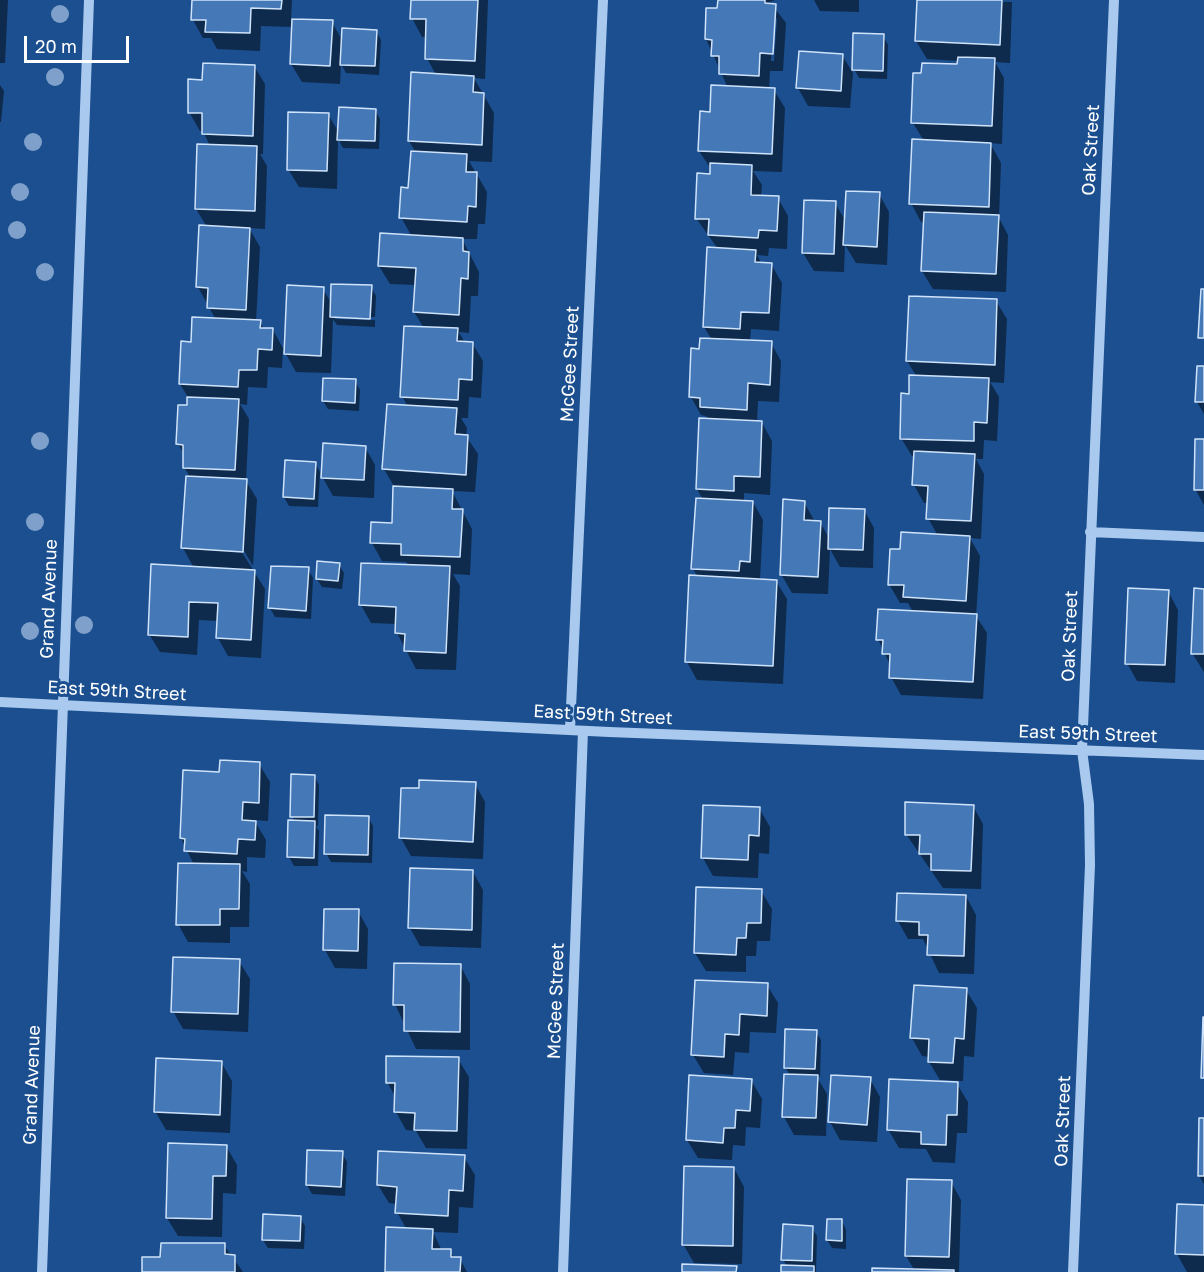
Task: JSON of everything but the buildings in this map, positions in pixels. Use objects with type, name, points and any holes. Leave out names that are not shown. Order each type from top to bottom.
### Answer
[{"type":"street","name":"Grand Avenue","points":[[42,1272],[89,0]]},
{"type":"street","name":"McGee Street","points":[[570,730],[603,0]]},
{"type":"street","name":"Oak Street","points":[[1074,1272],[1090,865],[1089,804],[1082,750],[1114,0]]},
{"type":"street","points":[[1090,532],[1204,537]]},
{"type":"street","name":"East 59th Street","points":[[0,702],[583,731],[1204,755]]},
{"type":"street","name":"McGee Street","points":[[563,1272],[583,731]]}]
